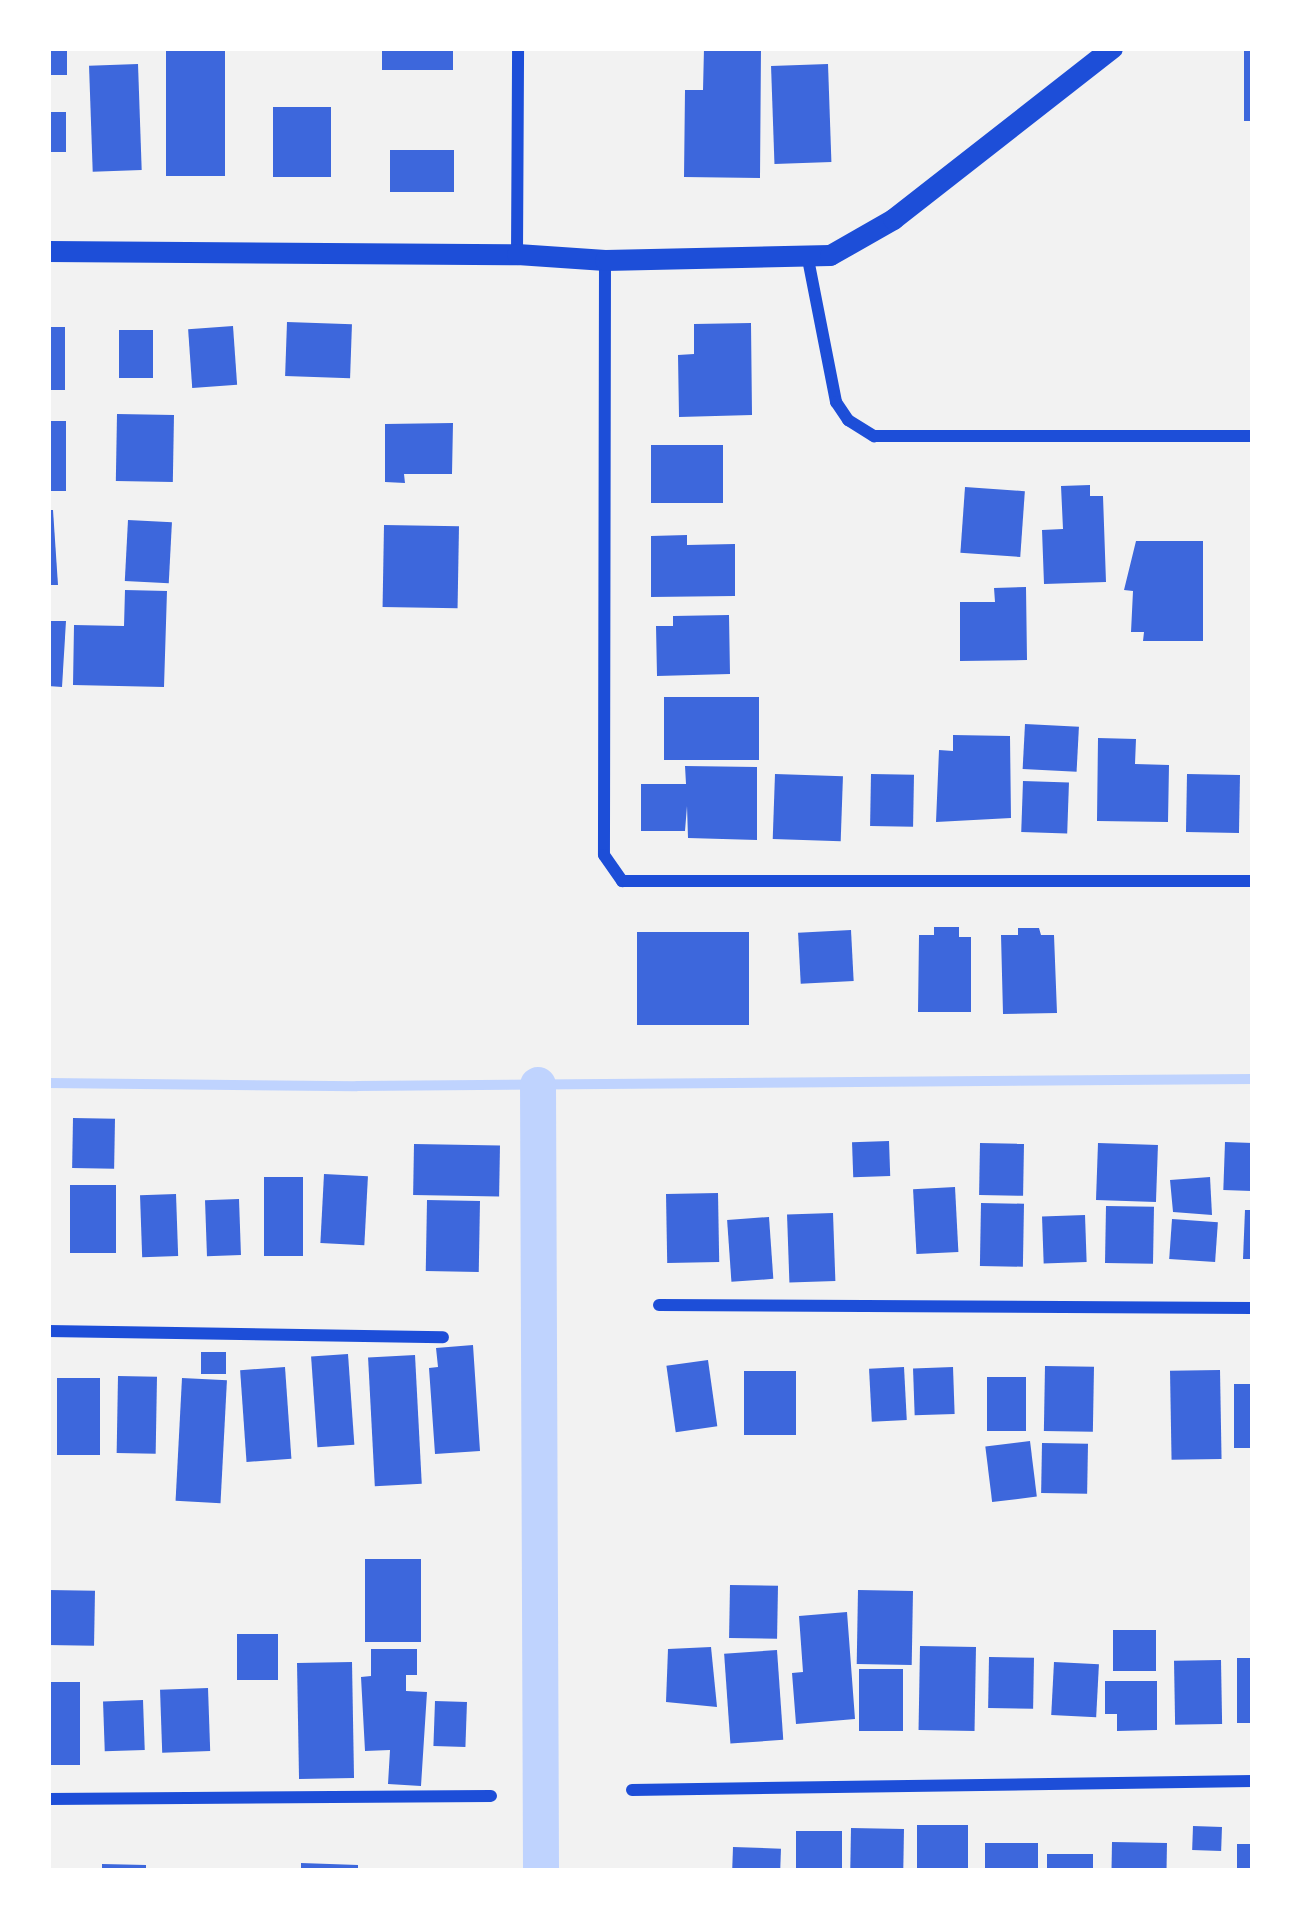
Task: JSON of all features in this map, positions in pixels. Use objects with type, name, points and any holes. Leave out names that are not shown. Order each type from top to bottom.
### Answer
[{"type":"street","points":[[517,254],[518,48]]},
{"type":"street","points":[[48,251],[808,259],[850,247],[893,219],[1112,48]]},
{"type":"street","points":[[808,259],[836,402],[848,420],[874,436],[1253,436]]},
{"type":"street","points":[[605,260],[604,855],[622,881],[1253,881]]},
{"type":"street","points":[[659,1305],[1253,1308]]},
{"type":"street","points":[[48,1331],[443,1336]]},
{"type":"street","points":[[632,1790],[1253,1780]]},
{"type":"street","points":[[48,1799],[491,1796]]},
{"type":"building","points":[[48,48],[67,48],[67,75],[48,75]]},
{"type":"building","points":[[166,48],[225,48],[225,176],[166,176]]},
{"type":"building","points":[[382,48],[453,48],[453,70],[382,70]]},
{"type":"building","points":[[704,48],[761,48],[760,178],[684,177],[685,90],[703,90]]},
{"type":"building","points":[[1244,51],[1253,51],[1253,121],[1244,121]]},
{"type":"building","points":[[138,64],[142,170],[93,172],[89,66]]},
{"type":"building","points":[[828,64],[831,162],[774,164],[771,66]]},
{"type":"building","points":[[273,107],[331,107],[331,177],[273,177]]},
{"type":"building","points":[[48,112],[66,112],[66,152],[48,152]]},
{"type":"building","points":[[390,150],[454,150],[454,192],[390,192]]},
{"type":"building","points":[[287,322],[352,324],[350,378],[285,376]]},
{"type":"building","points":[[751,323],[752,415],[679,417],[678,355],[694,354],[694,324]]},
{"type":"building","points":[[233,326],[237,385],[192,388],[188,329]]},
{"type":"building","points":[[48,327],[65,327],[65,390],[48,390]]},
{"type":"building","points":[[119,330],[153,330],[153,378],[119,378]]},
{"type":"building","points":[[117,414],[174,415],[173,482],[116,481]]},
{"type":"building","points":[[48,421],[66,421],[66,491],[48,491]]},
{"type":"building","points":[[453,423],[452,474],[404,474],[405,483],[385,482],[385,424]]},
{"type":"building","points":[[651,445],[723,445],[723,503],[651,503]]},
{"type":"building","points":[[1090,485],[1090,496],[1103,496],[1106,582],[1044,584],[1042,530],[1063,529],[1061,486]]},
{"type":"building","points":[[965,487],[1025,491],[1020,557],[960,553]]},
{"type":"building","points":[[48,510],[53,510],[58,585],[48,585]]},
{"type":"building","points":[[128,520],[172,522],[169,583],[125,581]]},
{"type":"building","points":[[384,525],[459,526],[458,608],[383,607]]},
{"type":"building","points":[[687,535],[687,545],[735,544],[735,596],[651,597],[651,536]]},
{"type":"building","points":[[1136,541],[1203,541],[1203,641],[1143,641],[1144,632],[1131,632],[1133,591],[1124,590]]},
{"type":"building","points":[[1026,587],[1027,660],[960,661],[960,602],[995,602],[994,588]]},
{"type":"building","points":[[125,590],[167,591],[164,687],[73,685],[74,625],[124,626]]},
{"type":"building","points":[[729,615],[730,674],[657,676],[656,626],[673,626],[673,616]]},
{"type":"building","points":[[48,621],[66,621],[62,687],[48,686]]},
{"type":"building","points":[[664,697],[759,697],[759,760],[664,760]]},
{"type":"building","points":[[1025,724],[1079,727],[1077,772],[1023,769]]},
{"type":"building","points":[[953,735],[1010,736],[1011,818],[936,822],[939,750],[953,751]]},
{"type":"building","points":[[1098,738],[1136,739],[1135,764],[1169,765],[1168,822],[1097,821]]},
{"type":"building","points":[[685,766],[757,767],[757,840],[688,838],[687,806],[685,831],[641,831],[641,784],[686,784]]},
{"type":"building","points":[[775,774],[843,776],[841,841],[773,839]]},
{"type":"building","points":[[871,774],[914,775],[913,827],[870,826]]},
{"type":"building","points":[[1187,774],[1240,775],[1239,833],[1186,832]]},
{"type":"building","points":[[1023,781],[1069,783],[1067,834],[1021,832]]},
{"type":"building","points":[[934,927],[959,927],[959,937],[971,937],[971,1012],[918,1012],[919,935],[934,935]]},
{"type":"building","points":[[1018,928],[1039,928],[1041,935],[1054,935],[1057,1013],[1003,1014],[1001,935],[1018,935]]},
{"type":"building","points":[[851,930],[854,981],[801,984],[798,933]]},
{"type":"building","points":[[637,932],[749,932],[749,1025],[637,1025]]},
{"type":"building","points":[[73,1118],[115,1119],[114,1169],[72,1168]]},
{"type":"building","points":[[889,1141],[890,1176],[853,1177],[852,1142]]},
{"type":"building","points":[[1225,1142],[1253,1143],[1251,1191],[1223,1190]]},
{"type":"building","points":[[980,1143],[1024,1144],[1023,1196],[979,1195]]},
{"type":"building","points":[[1098,1143],[1158,1145],[1156,1202],[1096,1200]]},
{"type":"building","points":[[414,1144],[500,1146],[499,1196],[413,1195]]},
{"type":"building","points":[[324,1174],[368,1176],[364,1245],[320,1243]]},
{"type":"building","points":[[264,1177],[303,1177],[303,1256],[264,1256]]},
{"type":"building","points":[[1210,1177],[1212,1215],[1173,1212],[1170,1180]]},
{"type":"building","points":[[70,1185],[116,1185],[116,1253],[70,1253]]},
{"type":"building","points":[[955,1187],[958,1252],[916,1254],[913,1189]]},
{"type":"building","points":[[718,1193],[719,1262],[667,1263],[666,1194]]},
{"type":"building","points":[[176,1194],[178,1256],[142,1257],[140,1195]]},
{"type":"building","points":[[239,1199],[241,1255],[207,1256],[205,1200]]},
{"type":"building","points":[[427,1200],[480,1201],[479,1272],[426,1271]]},
{"type":"building","points":[[981,1203],[1024,1204],[1023,1267],[980,1266]]},
{"type":"building","points":[[1106,1206],[1154,1207],[1153,1264],[1105,1263]]},
{"type":"building","points":[[1245,1210],[1253,1210],[1253,1259],[1243,1259]]},
{"type":"building","points":[[833,1213],[835,1281],[789,1283],[787,1215]]},
{"type":"building","points":[[1085,1215],[1087,1262],[1044,1263],[1042,1217]]},
{"type":"building","points":[[769,1217],[773,1279],[731,1282],[727,1220]]},
{"type":"building","points":[[1172,1219],[1218,1222],[1215,1262],[1169,1259]]},
{"type":"building","points":[[473,1345],[480,1451],[435,1454],[429,1368],[438,1367],[436,1348]]},
{"type":"building","points":[[201,1352],[226,1352],[226,1374],[201,1374]]},
{"type":"building","points":[[348,1354],[354,1445],[317,1447],[311,1357]]},
{"type":"building","points":[[415,1355],[422,1484],[375,1486],[368,1357]]},
{"type":"building","points":[[708,1360],[717,1426],[676,1432],[666,1366]]},
{"type":"building","points":[[1045,1366],[1094,1367],[1093,1432],[1044,1431]]},
{"type":"building","points":[[285,1367],[291,1459],[247,1462],[240,1370]]},
{"type":"building","points":[[904,1367],[907,1420],[872,1422],[869,1369]]},
{"type":"building","points":[[953,1367],[955,1414],[915,1415],[913,1368]]},
{"type":"building","points":[[1220,1370],[1222,1459],[1172,1460],[1170,1371]]},
{"type":"building","points":[[744,1371],[796,1371],[796,1435],[744,1435]]},
{"type":"building","points":[[118,1376],[157,1377],[156,1454],[117,1453]]},
{"type":"building","points":[[987,1377],[1026,1377],[1026,1431],[987,1431]]},
{"type":"building","points":[[57,1378],[100,1378],[100,1455],[57,1455]]},
{"type":"building","points":[[182,1378],[227,1380],[221,1503],[176,1501]]},
{"type":"building","points":[[1234,1384],[1253,1384],[1253,1448],[1234,1448]]},
{"type":"building","points":[[1030,1441],[1037,1497],[992,1502],[985,1446]]},
{"type":"building","points":[[1042,1443],[1088,1444],[1087,1494],[1041,1493]]},
{"type":"building","points":[[365,1559],[421,1559],[421,1642],[365,1642]]},
{"type":"building","points":[[730,1585],[778,1586],[777,1639],[729,1638]]},
{"type":"building","points":[[48,1590],[95,1591],[94,1646],[48,1645]]},
{"type":"building","points":[[858,1590],[913,1591],[912,1665],[857,1664]]},
{"type":"building","points":[[847,1612],[855,1719],[796,1724],[792,1673],[803,1672],[799,1616]]},
{"type":"building","points":[[1113,1630],[1156,1630],[1156,1671],[1113,1671]]},
{"type":"building","points":[[237,1634],[278,1634],[278,1680],[237,1680]]},
{"type":"building","points":[[920,1646],[976,1647],[975,1731],[919,1730]]},
{"type":"building","points":[[711,1647],[717,1707],[666,1702],[668,1649]]},
{"type":"building","points":[[371,1649],[417,1649],[417,1675],[406,1675],[406,1691],[427,1692],[421,1786],[388,1784],[390,1750],[365,1751],[361,1677],[371,1676]]},
{"type":"building","points":[[777,1650],[783,1740],[730,1743],[724,1654]]},
{"type":"building","points":[[989,1657],[1034,1658],[1033,1709],[988,1708]]},
{"type":"building","points":[[1237,1658],[1253,1658],[1253,1723],[1237,1723]]},
{"type":"building","points":[[1221,1660],[1222,1724],[1175,1725],[1174,1661]]},
{"type":"building","points":[[352,1662],[354,1778],[299,1779],[297,1663]]},
{"type":"building","points":[[1054,1662],[1099,1664],[1096,1717],[1051,1715]]},
{"type":"building","points":[[859,1669],[903,1669],[903,1731],[859,1731]]},
{"type":"building","points":[[1105,1681],[1157,1681],[1157,1730],[1117,1731],[1117,1714],[1105,1714]]},
{"type":"building","points":[[48,1682],[80,1682],[80,1765],[48,1765]]},
{"type":"building","points":[[208,1688],[210,1751],[162,1753],[160,1690]]},
{"type":"building","points":[[143,1700],[145,1750],[105,1751],[103,1701]]},
{"type":"building","points":[[435,1701],[467,1702],[465,1747],[433,1746]]},
{"type":"building","points":[[917,1825],[968,1825],[968,1871],[917,1871]]},
{"type":"building","points":[[1193,1826],[1222,1827],[1221,1851],[1192,1850]]},
{"type":"building","points":[[851,1828],[904,1829],[903,1871],[850,1871]]},
{"type":"building","points":[[796,1831],[842,1831],[842,1871],[796,1871]]},
{"type":"building","points":[[1112,1842],[1167,1843],[1167,1871],[1111,1871]]},
{"type":"building","points":[[985,1843],[1038,1843],[1038,1871],[985,1871]]},
{"type":"building","points":[[1237,1844],[1253,1844],[1253,1871],[1237,1871]]},
{"type":"building","points":[[733,1847],[781,1849],[780,1871],[732,1871]]},
{"type":"building","points":[[1047,1854],[1093,1854],[1093,1871],[1047,1871]]},
{"type":"building","points":[[301,1863],[358,1865],[358,1871],[301,1871]]},
{"type":"building","points":[[102,1864],[146,1865],[146,1871],[102,1871]]},
{"type":"waterway","points":[[48,1083],[357,1086],[1253,1079]]},
{"type":"waterway","points":[[538,1085],[541,1871]]}]
